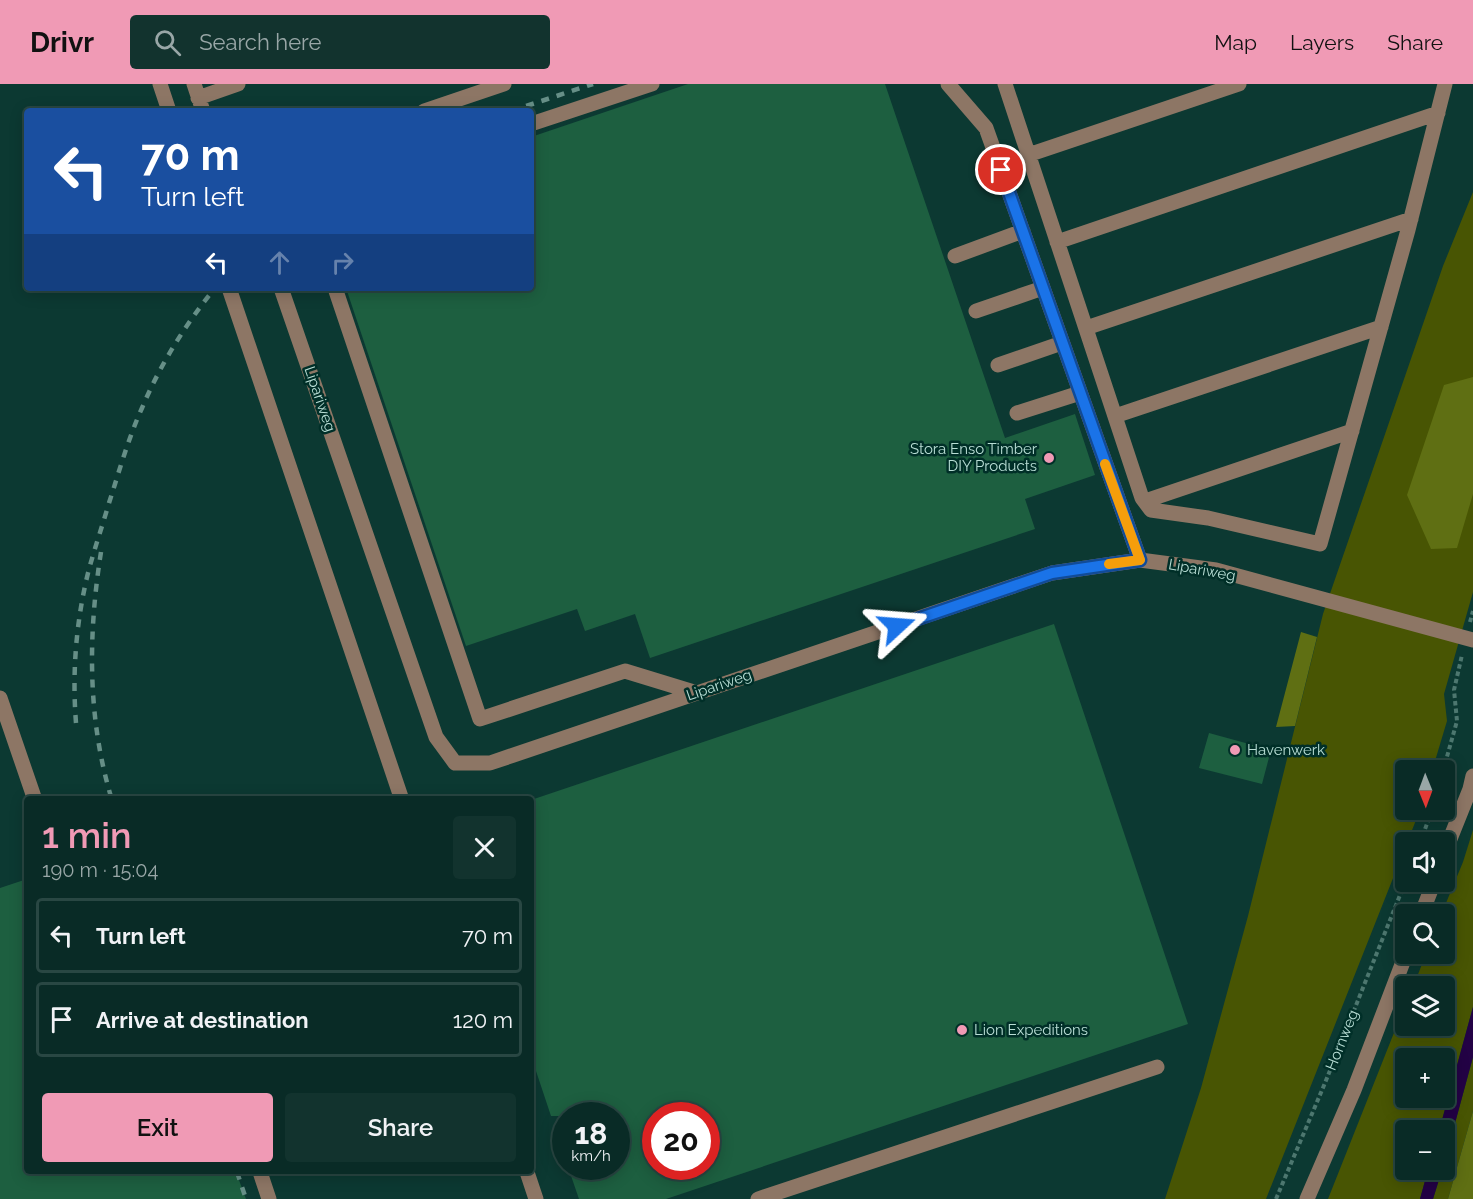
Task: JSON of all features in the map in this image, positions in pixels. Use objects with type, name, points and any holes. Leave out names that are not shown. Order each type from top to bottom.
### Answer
[{"type":"street","points":[[160,84],[168,108]]},
{"type":"street","points":[[198,98],[238,84]]},
{"type":"street","points":[[433,108],[504,84]]},
{"type":"street","points":[[534,123],[652,84]]},
{"type":"street","points":[[948,84],[986,128],[1140,560]]},
{"type":"street","points":[[1005,84],[1142,498],[1151,510],[1208,518],[1320,544],[1381,327],[1445,84]]},
{"type":"street","points":[[1028,155],[1239,84]]},
{"type":"street","points":[[1057,242],[1438,112]]},
{"type":"street","points":[[1086,328],[1410,219]]},
{"type":"street","points":[[955,256],[1023,231]]},
{"type":"street","points":[[976,311],[1043,288]]},
{"type":"street","points":[[230,291],[401,796]]},
{"type":"street","name":"Lipariweg","points":[[283,291],[436,737],[455,763],[490,762],[1052,573],[1140,560],[1216,570],[1469,639]]},
{"type":"street","points":[[336,291],[480,719],[625,671],[697,693]]},
{"type":"street","points":[[1115,416],[1381,327]]},
{"type":"street","points":[[998,365],[1062,343]]},
{"type":"street","points":[[1017,413],[1080,393]]},
{"type":"street","points":[[1145,501],[1352,431]]},
{"type":"street","points":[[0,698],[34,796]]},
{"type":"street","points":[[1453,832],[1473,776]]},
{"type":"street","name":"Hornweg","points":[[1307,1199],[1354,1090],[1402,964]]},
{"type":"street","points":[[758,1199],[1157,1067]]},
{"type":"street","points":[[261,1174],[269,1199]]},
{"type":"street","points":[[527,1174],[536,1199]]},
{"type":"path","points":[[1446,760],[1457,721],[1454,690],[1469,639],[1473,611]]},
{"type":"path","name":"Hornweg","points":[[1276,1199],[1401,892]]},
{"type":"green space","points":[[1473,192],[1473,592],[1444,694],[1447,721],[1435,760],[1395,760],[1395,820],[1416,820],[1411,832],[1395,832],[1395,873],[1266,1199],[1165,1199],[1201,1088],[1248,916],[1323,614],[1443,266]]},
{"type":"green space","points":[[1473,377],[1473,494],[1457,548],[1431,549],[1407,495],[1444,385]]},
{"type":"green space","points":[[1301,632],[1317,637],[1295,726],[1276,727]]},
{"type":"green space","points":[[1473,830],[1473,1007],[1455,1073],[1455,1048],[1395,1048],[1395,1108],[1445,1108],[1442,1120],[1395,1120],[1395,1180],[1425,1180],[1420,1199],[1328,1199],[1395,1030],[1395,1036],[1455,1036],[1455,976],[1417,976],[1422,964],[1455,964],[1455,904],[1446,904],[1451,892],[1455,892],[1455,881]]},
{"type":"green space","points":[[1473,1057],[1473,1111],[1455,1174],[1455,1123]]},
{"type":"green space","points":[[1473,1111],[1473,1199],[1448,1199]]},
{"type":"green space","points":[[1439,1180],[1453,1180],[1448,1199],[1433,1199]]},
{"type":"shaded area","points":[[1473,1007],[1473,1057],[1455,1123],[1455,1120],[1442,1120],[1445,1108],[1455,1108],[1455,1073]]},
{"type":"shaded area","points":[[1425,1180],[1439,1180],[1433,1199],[1420,1199]]},
{"type":"building","points":[[688,84],[885,84],[1005,438],[1075,414],[1095,475],[1025,499],[1035,529],[650,658],[635,614],[585,631],[577,609],[466,646],[347,291],[534,291],[534,136]]},
{"type":"building","points":[[1054,624],[1188,1024],[666,1199],[579,1199],[572,1180],[630,1180],[630,1102],[552,1102],[552,1116],[534,1065],[534,799]]},
{"type":"building","points":[[1209,733],[1271,750],[1262,784],[1199,768]]},
{"type":"building","points":[[24,880],[24,1174],[237,1174],[246,1199],[0,1199],[0,888]]},
{"type":"railway","points":[[520,108],[593,84]]},
{"type":"railway","points":[[76,723],[75,666],[80,610],[90,564],[120,467],[137,420],[157,376],[183,331],[213,291]]},
{"type":"railway","points":[[101,552],[94,614],[92,676],[98,739],[111,796]]},
{"type":"railway","points":[[238,1174],[246,1199]]},
{"type":"slow traffic","points":[[1105,464],[1140,560],[1109,564]]},
{"type":"place","name":"Stora Enso Timber DIY Products","points":[[1049,458]]},
{"type":"place","name":"Havenwerk","points":[[1235,750]]},
{"type":"place","name":"Lion Expeditions","points":[[962,1030]]},
{"type":"route","points":[[897,626],[1052,573],[1140,560],[1001,170]]}]
